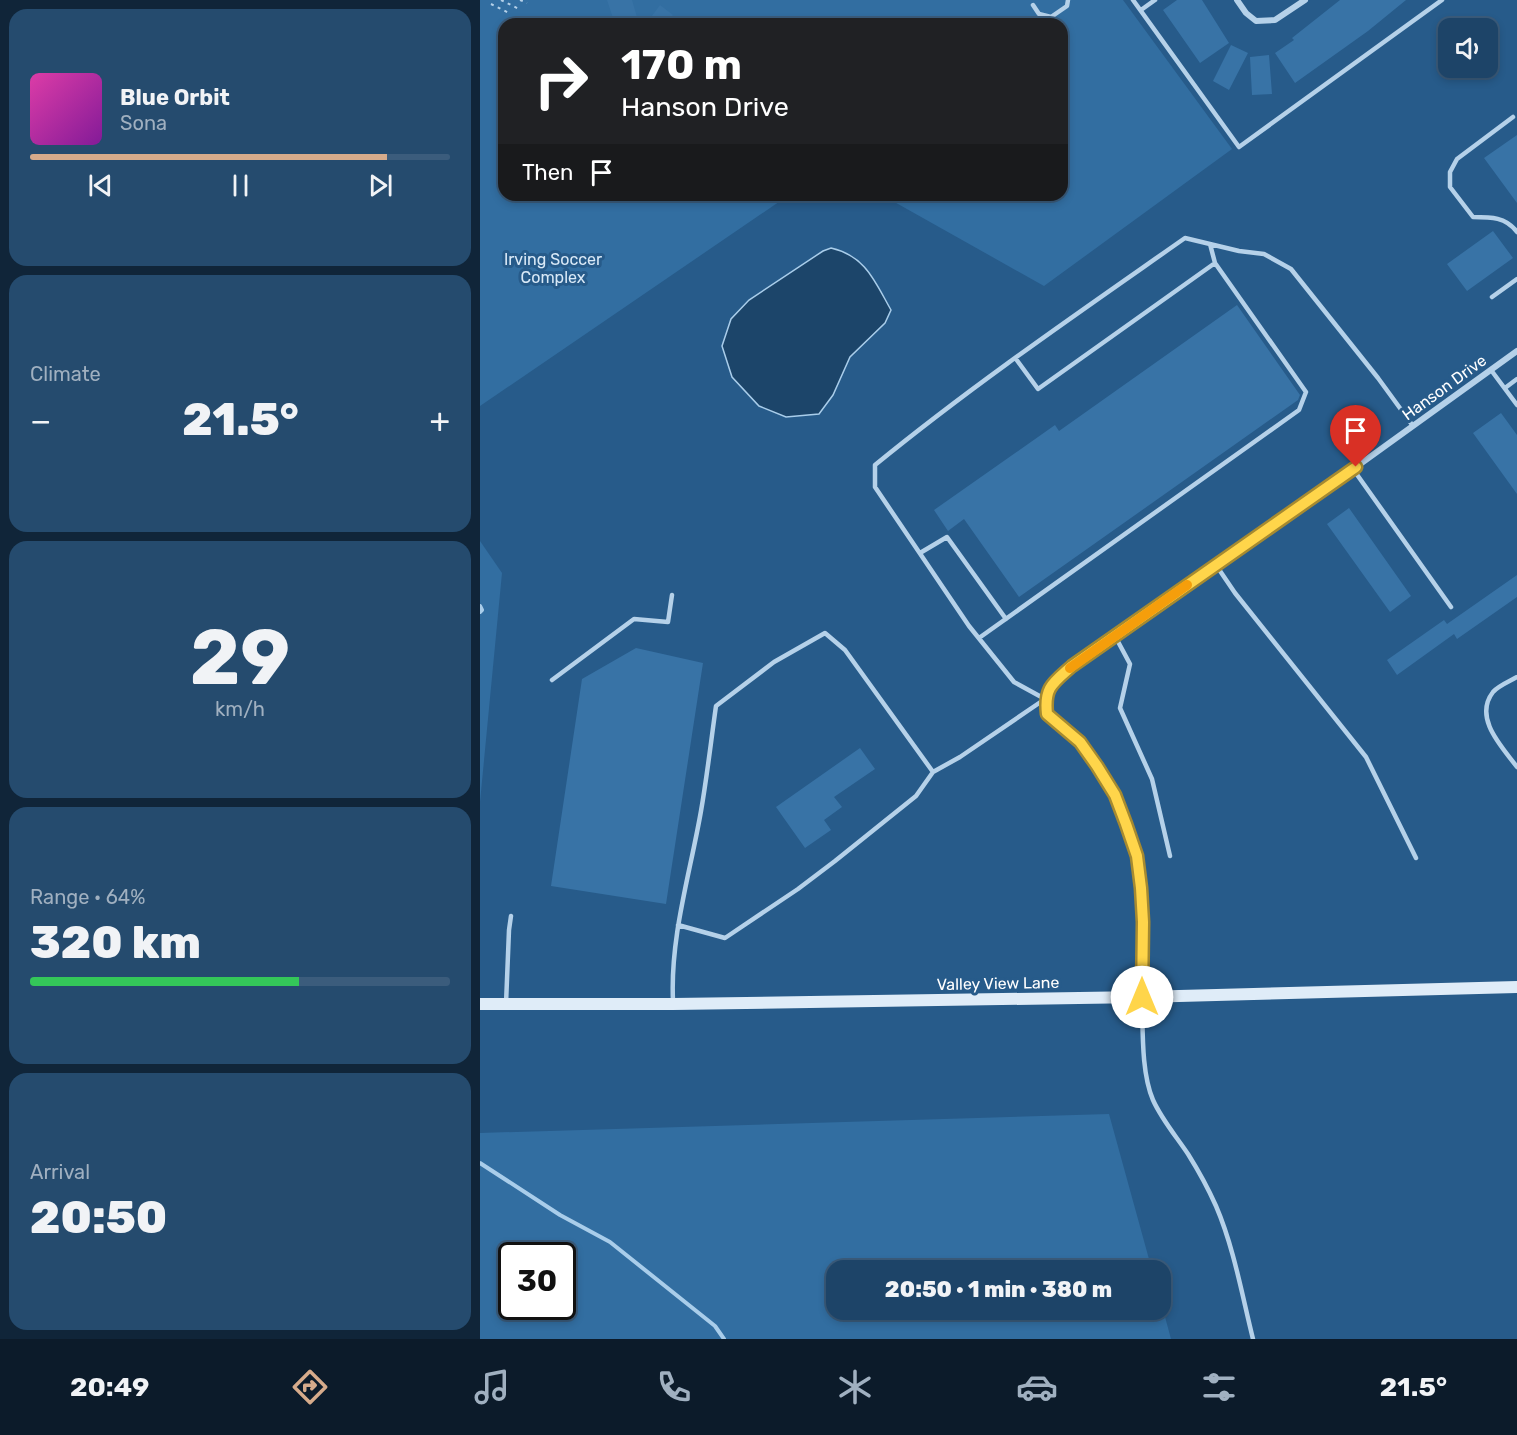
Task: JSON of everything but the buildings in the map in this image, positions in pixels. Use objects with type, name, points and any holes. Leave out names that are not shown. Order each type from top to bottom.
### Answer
[{"type":"main road","name":"Valley View Lane","points":[[480,1004],[673,1004],[1142,997],[1517,987]]},
{"type":"street","points":[[1237,0],[1246,13],[1256,21],[1275,20],[1305,0]]},
{"type":"street","name":"Hanson Drive","points":[[1045,699],[1052,683],[1072,666],[1517,351]]},
{"type":"street","points":[[1045,699],[1047,714],[1080,742],[1115,795],[1137,856],[1143,922],[1142,997]]},
{"type":"lane","points":[[1033,5],[1039,14],[1051,17],[1067,6],[1068,0]]},
{"type":"lane","points":[[1133,0],[1239,147],[1442,0]]},
{"type":"lane","points":[[1141,10],[1155,0]]},
{"type":"lane","points":[[1513,117],[1456,159],[1450,172],[1450,187],[1473,217],[1495,217],[1512,225],[1517,232]]},
{"type":"lane","points":[[678,925],[725,938],[798,889],[880,825],[916,796],[933,772],[960,757],[1045,699],[1014,682],[979,638],[875,488],[875,465],[909,437],[1185,238],[1239,251],[1264,254],[1291,269],[1378,378],[1413,426]]},
{"type":"lane","points":[[979,638],[1299,410],[1306,392],[1215,263],[1210,244]]},
{"type":"lane","points":[[1016,359],[1038,388],[1215,263]]},
{"type":"lane","points":[[1492,297],[1517,279]]},
{"type":"lane","points":[[1491,369],[1517,405]]},
{"type":"lane","points":[[1505,388],[1517,379]]},
{"type":"lane","points":[[1353,469],[1451,607]]},
{"type":"lane","points":[[920,553],[947,537],[1006,619]]},
{"type":"lane","points":[[1216,565],[1366,757],[1416,858]]},
{"type":"lane","points":[[552,680],[634,619],[668,622],[672,595]]},
{"type":"lane","points":[[673,1004],[672,975],[678,925],[701,809],[716,706],[774,662],[825,633],[844,650],[933,772]]},
{"type":"lane","points":[[1115,636],[1130,664],[1120,708],[1152,779],[1170,856]]},
{"type":"lane","points":[[1517,677],[1493,692],[1487,709],[1490,731],[1517,767]]},
{"type":"lane","points":[[506,1004],[509,930],[512,916]]},
{"type":"lane","points":[[1142,997],[1145,1055],[1152,1097],[1163,1119],[1188,1154],[1216,1206],[1227,1237],[1254,1339]]},
{"type":"path","points":[[501,0],[519,9]]},
{"type":"path","points":[[520,0],[526,3]]},
{"type":"path","points":[[491,4],[511,14]]},
{"type":"green space","name":"Irving Soccer Complex","points":[[480,0],[1123,0],[1232,149],[1044,286],[893,201],[1068,201],[1068,18],[498,18],[498,201],[780,201],[480,406]]},
{"type":"green space","points":[[480,541],[502,573],[480,802]]},
{"type":"green space","points":[[1109,1114],[1149,1260],[826,1260],[826,1320],[1166,1320],[1171,1339],[480,1339],[480,1133]]},
{"type":"shaded area","points":[[831,248],[853,257],[861,264],[874,280],[891,310],[885,323],[850,357],[833,395],[819,414],[786,417],[759,406],[732,377],[722,346],[731,319],[749,300]]},
{"type":"waterway","points":[[480,606],[482,610],[480,612]]},
{"type":"waterway","points":[[480,1163],[560,1215],[610,1242],[715,1326],[724,1339]]},
{"type":"slow traffic","points":[[1070,668],[1187,585]]},
{"type":"route","points":[[1142,997],[1143,922],[1137,856],[1115,795],[1080,742],[1047,714],[1045,699],[1052,683],[1072,666],[1356,467]]}]
